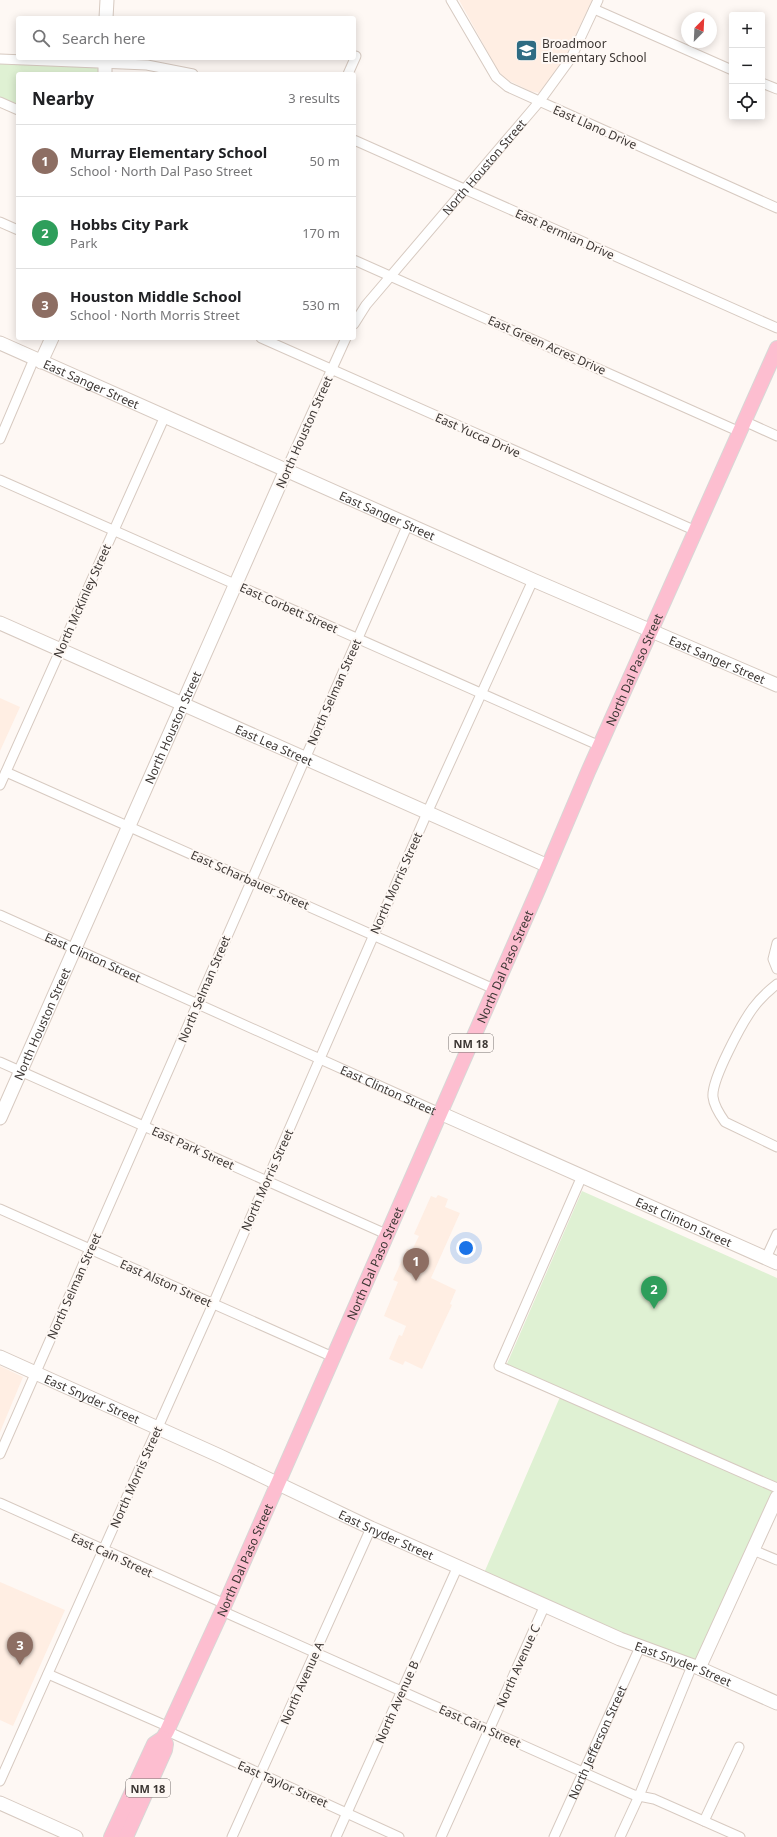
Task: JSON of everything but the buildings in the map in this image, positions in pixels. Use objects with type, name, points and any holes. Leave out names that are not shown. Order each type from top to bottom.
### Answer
[{"type":"main road","name":"North Dal Paso Street","points":[[111,1837],[154,1744],[166,1732],[223,1608],[600,746],[777,348]]},
{"type":"main road","name":"North Dal Paso Street","points":[[126,1837],[165,1750],[166,1732]]},
{"type":"street","points":[[106,16],[107,0]]},
{"type":"street","name":"East Llano Drive","points":[[452,0],[496,77],[508,87],[777,208]]},
{"type":"street","name":"North Houston Street","points":[[356,321],[366,305],[539,102],[571,58],[598,0]]},
{"type":"street","points":[[594,9],[729,69]]},
{"type":"street","points":[[0,59],[16,60]]},
{"type":"street","points":[[18,60],[105,65],[147,65],[183,72]]},
{"type":"street","points":[[349,72],[354,60]]},
{"type":"street","points":[[764,84],[777,89]]},
{"type":"street","points":[[0,102],[16,109]]},
{"type":"street","name":"East Permian Drive","points":[[356,141],[777,328]]},
{"type":"street","points":[[0,222],[16,229]]},
{"type":"street","name":"East Green Acres Drive","points":[[356,261],[742,426],[777,436]]},
{"type":"street","points":[[0,438],[38,360],[51,340]]},
{"type":"street","name":"East Yucca Drive","points":[[265,340],[696,531]]},
{"type":"street","name":"North Houston Street","points":[[0,1118],[235,584],[345,340]]},
{"type":"street","name":"East Sanger Street","points":[[0,344],[533,580],[777,684]]},
{"type":"street","name":"North McKinley Street","points":[[0,785],[165,416]]},
{"type":"street","name":"East Corbett Street","points":[[0,480],[600,746]]},
{"type":"street","name":"North Selman Street","points":[[0,1454],[250,881],[408,524]]},
{"type":"street","name":"North Morris Street","points":[[0,1781],[213,1304],[427,813],[533,580]]},
{"type":"street","name":"East Lea Street","points":[[0,623],[548,866]]},
{"type":"street","name":"East Scharbauer Street","points":[[6,772],[494,989]]},
{"type":"street","name":"East Clinton Street","points":[[0,915],[772,1260]]},
{"type":"street","points":[[776,966],[773,959],[777,943]]},
{"type":"street","points":[[777,984],[753,1008],[737,1034],[715,1084],[713,1097],[720,1115],[725,1122],[777,1147]]},
{"type":"street","name":"East Park Street","points":[[0,1062],[386,1234]]},
{"type":"street","points":[[582,1176],[499,1366],[777,1488]]},
{"type":"street","name":"East Alston Street","points":[[0,1209],[333,1357]]},
{"type":"street","points":[[772,1260],[777,1234]]},
{"type":"street","name":"East Snyder Street","points":[[0,1357],[277,1483],[371,1528],[640,1647],[696,1667],[777,1703]]},
{"type":"street","points":[[620,1837],[696,1667],[777,1497]]},
{"type":"street","name":"East Cain Street","points":[[0,1503],[103,1550],[315,1654],[489,1729],[634,1795],[654,1799],[740,1837]]},
{"type":"street","name":"North Avenue A","points":[[232,1837],[371,1528]]},
{"type":"street","points":[[753,1550],[777,1560]]},
{"type":"street","name":"North Avenue B","points":[[336,1837],[458,1566]]},
{"type":"street","name":"North Avenue C","points":[[441,1837],[545,1605]]},
{"type":"street","name":"North Jefferson Street","points":[[554,1837],[640,1647]]},
{"type":"street","name":"East Taylor Street","points":[[48,1674],[166,1732],[399,1837]]},
{"type":"street","points":[[704,1821],[739,1747]]},
{"type":"street","points":[[0,1803],[76,1837]]},
{"type":"shaded area","name":"Broadmoor Elementary School","points":[[459,0],[592,0],[563,62],[539,93],[530,91],[504,78],[497,69]]},
{"type":"shaded area","points":[[0,698],[20,707],[0,751]]},
{"type":"shaded area","points":[[438,1195],[448,1199],[445,1207],[460,1213],[431,1278],[456,1290],[450,1304],[452,1305],[422,1369],[405,1361],[403,1365],[389,1359],[399,1335],[402,1336],[406,1326],[384,1316],[398,1282],[393,1280],[407,1249],[412,1250],[419,1236],[414,1234],[431,1196],[436,1198]]},
{"type":"shaded area","points":[[0,1366],[23,1377],[0,1432]]},
{"type":"shaded area","points":[[0,1582],[65,1610],[13,1726],[0,1720]]},
{"type":"green space","points":[[0,63],[94,67],[98,69],[99,72],[16,72],[16,104],[0,97]]},
{"type":"green space","points":[[582,1191],[777,1278],[777,1482],[772,1482],[777,1485],[699,1665],[613,1632],[484,1573],[560,1397],[506,1366]]},
{"type":"place","name":"Broadmoor Elementary School","points":[[527,50]]},
{"type":"place","name":"Murray Elementary School","points":[[416,1281]]},
{"type":"place","name":"Hobbs City Park","points":[[654,1309]]},
{"type":"place","name":"Houston Middle School","points":[[20,1665]]}]
